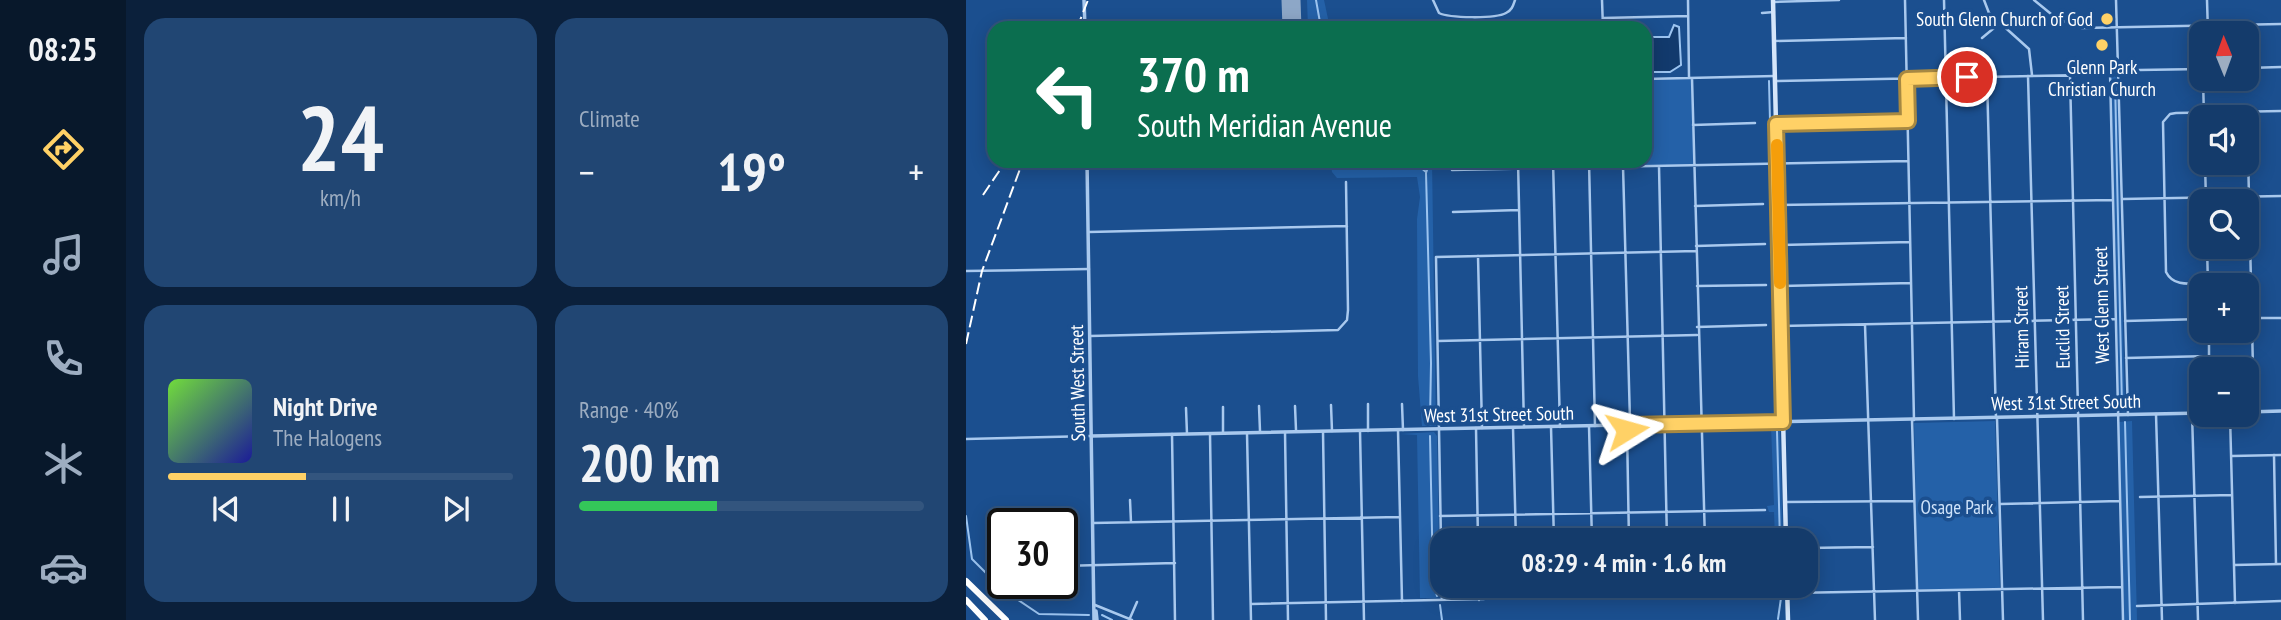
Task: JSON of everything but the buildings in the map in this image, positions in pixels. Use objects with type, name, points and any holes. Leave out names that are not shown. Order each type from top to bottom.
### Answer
[{"type":"highway","points":[[968,584],[1006,620]]},
{"type":"highway","points":[[968,603],[985,619]]},
{"type":"highway","points":[[993,608],[1014,620]]},
{"type":"main road","points":[[1773,1],[1786,528]]},
{"type":"main road","points":[[1788,598],[1788,620]]},
{"type":"street","points":[[1084,0],[1085,21]]},
{"type":"street","points":[[1433,0],[1439,13],[1452,17],[1501,15],[1512,9],[1515,0]]},
{"type":"street","points":[[1602,0],[1603,18],[1688,16]]},
{"type":"street","points":[[1688,0],[1704,528]]},
{"type":"street","points":[[1773,1],[1839,0]]},
{"type":"street","points":[[1905,0],[1918,620]]},
{"type":"street","points":[[1944,0],[1954,419]]},
{"type":"street","name":"Hiram Street","points":[[1984,0],[1989,13],[2029,48],[2043,620]]},
{"type":"street","points":[[2034,0],[2052,15],[2075,26],[2189,26]]},
{"type":"street","points":[[2116,0],[2128,415]]},
{"type":"street","points":[[2207,0],[2208,21]]},
{"type":"street","points":[[1762,13],[1774,12]]},
{"type":"street","points":[[1982,38],[2000,23]]},
{"type":"street","points":[[2259,25],[2281,24]]},
{"type":"street","points":[[1774,41],[1906,38]]},
{"type":"street","points":[[2259,68],[2281,67]]},
{"type":"street","points":[[1652,79],[1907,79],[2189,69]]},
{"type":"street","name":"West Glenn Street","points":[[2110,72],[2123,620]]},
{"type":"street","name":"Euclid Street","points":[[2070,75],[2083,620]]},
{"type":"street","points":[[1987,77],[2003,620]]},
{"type":"street","points":[[2259,111],[2281,111]]},
{"type":"street","points":[[2189,113],[2176,113],[2167,117],[2162,125],[2165,267],[2169,278],[2178,283],[2189,283]]},
{"type":"street","points":[[1776,124],[1908,121]]},
{"type":"street","points":[[1693,125],[1755,123]]},
{"type":"street","points":[[1652,166],[1908,161]]},
{"type":"street","points":[[1659,166],[1667,528]]},
{"type":"street","name":"South West Street","points":[[1087,168],[1095,620]]},
{"type":"street","points":[[1452,170],[1553,168],[1560,427]]},
{"type":"street","points":[[1589,168],[1595,426]]},
{"type":"street","points":[[1623,168],[1628,337],[1629,528]]},
{"type":"street","points":[[1518,169],[1524,428]]},
{"type":"street","points":[[1090,336],[1338,330],[1348,320],[1346,182]]},
{"type":"street","points":[[2259,197],[2281,196]]},
{"type":"street","points":[[2123,199],[2189,199]]},
{"type":"street","points":[[1778,205],[2113,200]]},
{"type":"street","points":[[1695,206],[1763,204]]},
{"type":"street","points":[[1452,212],[1519,211]]},
{"type":"street","points":[[1089,232],[1347,226]]},
{"type":"street","points":[[1779,245],[1910,242]]},
{"type":"street","points":[[1442,600],[1436,257],[1661,252],[1765,244]]},
{"type":"street","points":[[1478,256],[1482,428]]},
{"type":"street","points":[[966,271],[1089,269]]},
{"type":"street","points":[[1780,286],[1911,283]]},
{"type":"street","points":[[1697,286],[1766,285]]},
{"type":"street","points":[[2259,318],[2281,318]]},
{"type":"street","points":[[1781,326],[2115,319]]},
{"type":"street","points":[[2125,321],[2189,319]]},
{"type":"street","points":[[1866,324],[1875,620]]},
{"type":"street","points":[[1697,327],[1766,326]]},
{"type":"street","points":[[1438,341],[1698,335]]},
{"type":"street","points":[[2126,358],[2209,356],[2209,343]]},
{"type":"street","points":[[1368,404],[1368,431]]},
{"type":"street","points":[[1402,404],[1402,601]]},
{"type":"street","points":[[1331,405],[1332,431]]},
{"type":"street","points":[[1259,406],[1260,433]]},
{"type":"street","points":[[1295,406],[1296,432]]},
{"type":"street","points":[[1223,407],[1223,433]]},
{"type":"street","points":[[1186,408],[1187,434]]},
{"type":"street","points":[[2259,412],[2281,411]]},
{"type":"street","name":"West 31st Street South","points":[[966,439],[2189,413]]},
{"type":"street","points":[[2156,414],[2162,620]]},
{"type":"street","points":[[1589,426],[1592,528]]},
{"type":"street","points":[[1551,427],[1553,528]]},
{"type":"street","points":[[2192,427],[2198,620]]},
{"type":"street","points":[[2230,427],[2235,603]]},
{"type":"street","points":[[1476,428],[1478,528]]},
{"type":"street","points":[[1513,428],[1516,528]]},
{"type":"street","points":[[1360,431],[1364,620]]},
{"type":"street","points":[[1285,432],[1288,620]]},
{"type":"street","points":[[1322,432],[1326,620]]},
{"type":"street","points":[[1210,433],[1213,620]]},
{"type":"street","points":[[1247,433],[1251,620]]},
{"type":"street","points":[[1172,434],[1175,620]]},
{"type":"street","points":[[2234,565],[2279,564],[2274,455]]},
{"type":"street","points":[[2231,456],[2281,455]]},
{"type":"street","points":[[2140,497],[2232,495]]},
{"type":"street","points":[[1130,500],[1131,522]]},
{"type":"street","points":[[1785,502],[1914,501]]},
{"type":"street","points":[[2000,504],[2119,501]]},
{"type":"street","points":[[1440,516],[1765,510]]},
{"type":"street","points":[[1093,523],[1400,517]]},
{"type":"street","points":[[1818,548],[1872,547]]},
{"type":"street","points":[[1078,565],[1175,563]]},
{"type":"street","points":[[1818,593],[2122,587]]},
{"type":"street","points":[[1959,590],[1960,620]]},
{"type":"street","points":[[1251,604],[1482,598]]},
{"type":"street","points":[[2137,606],[2281,601]]},
{"type":"street","points":[[1095,606],[1131,620],[1137,602]]},
{"type":"green space","points":[[1307,0],[1324,0],[1328,21],[1308,21]]},
{"type":"green space","points":[[1692,78],[1694,165],[1652,166],[1652,79]]},
{"type":"green space","points":[[2111,78],[2117,78],[2125,412],[2119,409]]},
{"type":"green space","points":[[1331,168],[1432,168],[1436,426],[1422,426],[1418,376],[1417,219],[1420,197],[1417,177],[1337,178]]},
{"type":"green space","name":"Osage Park","points":[[1995,421],[2000,588],[1918,590],[1914,423]]},
{"type":"green space","points":[[2132,421],[2137,620],[2124,620],[2119,422]]},
{"type":"green space","points":[[1771,426],[1780,431],[1783,528],[1775,528],[1774,512],[1769,512],[1767,506],[1774,505]]},
{"type":"green space","points":[[1434,432],[1437,436],[1439,528],[1430,528],[1430,598],[1420,598],[1417,435],[1400,434]]},
{"type":"shaded area","points":[[1674,25],[1679,27],[1681,65],[1670,72],[1652,72],[1652,37],[1669,37]]},
{"type":"waterway","points":[[1316,0],[1320,21]]},
{"type":"waterway","points":[[2115,80],[2122,407]]},
{"type":"waterway","points":[[1769,81],[1771,161]]},
{"type":"waterway","points":[[1771,165],[1776,413]]},
{"type":"waterway","points":[[1421,168],[1426,172]]},
{"type":"waterway","points":[[1428,168],[1430,421]]},
{"type":"waterway","points":[[2125,422],[2130,620]]},
{"type":"waterway","points":[[1777,431],[1780,528]]},
{"type":"waterway","points":[[1430,436],[1432,528]]},
{"type":"waterway","points":[[966,516],[972,559],[1002,589],[1039,614],[1089,615]]},
{"type":"waterway","points":[[1778,619],[1781,598]]},
{"type":"waterway","points":[[1440,605],[1442,620]]},
{"type":"waterway","points":[[1102,615],[1112,620]]},
{"type":"runway","points":[[1291,0],[1292,21]]},
{"type":"railway","points":[[1080,21],[1088,0]]},
{"type":"railway","points":[[983,195],[1001,168]]},
{"type":"railway","points":[[966,344],[982,271],[1020,168]]},
{"type":"slow traffic","points":[[1777,145],[1780,283]]},
{"type":"place","name":"South Glenn Church of God","points":[[2107,19]]},
{"type":"place","name":"Glenn Park Christian Church","points":[[2102,45]]},
{"type":"route","points":[[1627,430],[1629,425],[1783,422],[1776,124],[1908,121],[1907,79],[1967,77]]}]
